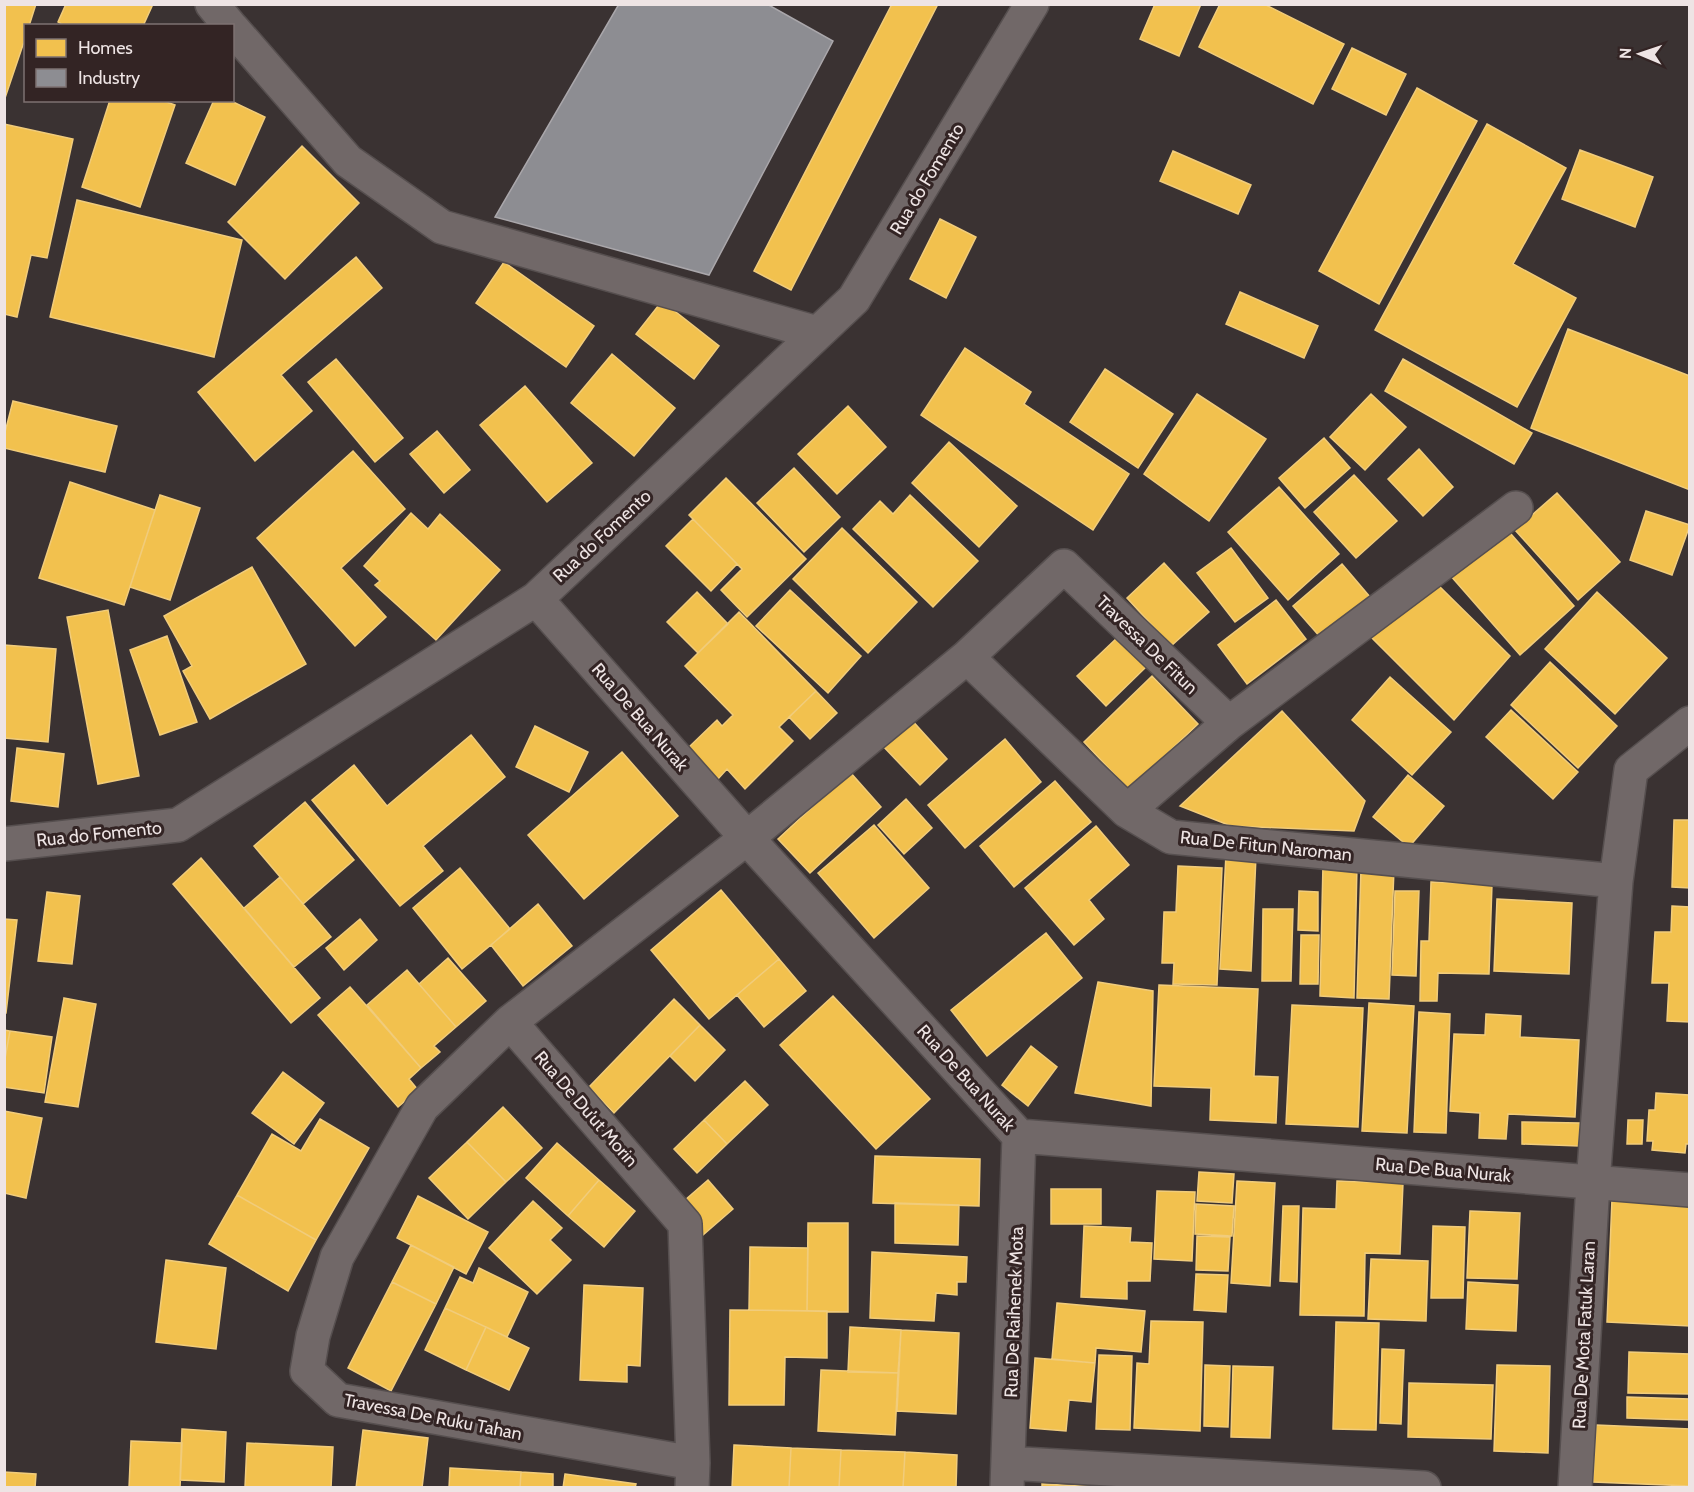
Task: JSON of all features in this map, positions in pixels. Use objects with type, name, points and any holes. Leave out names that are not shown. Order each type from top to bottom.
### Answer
[{"type":"street","points":[[212,4],[229,24]]},
{"type":"street","name":"Rua do Fomento","points":[[4,844],[178,825],[536,599],[854,299],[1032,4]]},
{"type":"street","points":[[234,30],[348,161],[442,227],[817,333]]},
{"type":"street","points":[[1127,811],[1229,723],[1516,508]]},
{"type":"street","name":"Travessa De Fitun","points":[[967,657],[1064,566],[1229,723]]},
{"type":"street","name":"Rua De Bua Nurak","points":[[536,599],[747,838],[1019,1136],[1689,1190]]},
{"type":"street","points":[[510,1022],[747,838],[967,657]]},
{"type":"street","name":"Rua De Fitun Naroman","points":[[967,657],[1127,811],[1171,837],[1616,880]]},
{"type":"street","points":[[1593,1182],[1616,880],[1631,770],[1689,723]]},
{"type":"street","name":"Travessa De Ruku Tahan","points":[[510,1022],[422,1107],[337,1257],[313,1336],[307,1371],[338,1400],[693,1475]]},
{"type":"street","name":"Rua De Du’ut Morin","points":[[510,1022],[685,1224],[693,1475]]},
{"type":"street","name":"Rua De Raihenek Mota","points":[[1008,1475],[1019,1136]]},
{"type":"street","name":"Rua De Mota Fatuk Laran","points":[[1575,1488],[1593,1182]]},
{"type":"street","points":[[1008,1475],[1425,1488]]},
{"type":"building: Homes","points":[[4,4],[36,4],[30,24],[24,24],[24,42],[4,101]]},
{"type":"building: Homes","points":[[66,4],[153,4],[144,24],[62,24],[58,22]]},
{"type":"building: Homes","points":[[892,4],[938,4],[791,290],[754,271]]},
{"type":"building: Homes","points":[[1155,4],[1201,4],[1179,56],[1140,39]]},
{"type":"building: Homes","points":[[1220,4],[1264,4],[1344,44],[1313,104],[1199,47]]},
{"type":"building: Homes","points":[[1352,48],[1406,74],[1386,115],[1332,89]]},
{"type":"building: Homes","points":[[1417,88],[1477,121],[1379,304],[1319,271]]},
{"type":"building: Homes","points":[[109,102],[167,102],[175,105],[140,207],[82,187]]},
{"type":"building: Homes","points":[[213,102],[233,102],[265,117],[235,185],[186,163]]},
{"type":"building: Homes","points":[[4,124],[73,139],[47,258],[31,255],[17,317],[4,314]]},
{"type":"building: Homes","points":[[1487,124],[1566,168],[1513,264],[1576,298],[1517,407],[1375,330]]},
{"type":"building: Homes","points":[[302,146],[359,203],[285,279],[228,222]]},
{"type":"building: Homes","points":[[1580,150],[1653,177],[1635,227],[1562,199]]},
{"type":"building: Homes","points":[[1173,151],[1251,185],[1238,214],[1160,181]]},
{"type":"building: Homes","points":[[77,200],[242,240],[214,357],[50,317]]},
{"type":"building: Homes","points":[[940,219],[976,237],[946,298],[910,279]]},
{"type":"building: Homes","points":[[356,257],[382,288],[281,375],[312,411],[255,461],[198,392]]},
{"type":"building: Homes","points":[[504,262],[594,326],[566,367],[476,303]]},
{"type":"building: Homes","points":[[1240,292],[1318,326],[1304,358],[1226,324]]},
{"type":"building: Homes","points":[[662,301],[719,346],[694,379],[636,334]]},
{"type":"building: Homes","points":[[1568,329],[1690,376],[1690,490],[1531,428]]},
{"type":"building: Homes","points":[[965,348],[1031,392],[1024,404],[1129,474],[1093,530],[921,415]]},
{"type":"building: Homes","points":[[612,354],[675,408],[634,456],[571,403]]},
{"type":"building: Homes","points":[[336,359],[403,438],[375,462],[308,382]]},
{"type":"building: Homes","points":[[1403,359],[1532,433],[1514,464],[1385,391]]},
{"type":"building: Homes","points":[[1105,369],[1173,414],[1138,468],[1070,422]]},
{"type":"building: Homes","points":[[525,386],[592,463],[547,502],[480,425]]},
{"type":"building: Homes","points":[[1197,394],[1266,439],[1209,521],[1144,474]]},
{"type":"building: Homes","points":[[1371,394],[1406,427],[1365,470],[1330,437]]},
{"type":"building: Homes","points":[[13,401],[117,426],[105,472],[4,448],[4,436]]},
{"type":"building: Homes","points":[[848,406],[886,447],[837,494],[798,454]]},
{"type":"building: Homes","points":[[437,431],[470,470],[444,493],[410,454]]},
{"type":"building: Homes","points":[[1324,438],[1350,468],[1305,508],[1279,478]]},
{"type":"building: Homes","points":[[949,442],[1017,506],[979,547],[912,483]]},
{"type":"building: Homes","points":[[1419,449],[1453,487],[1423,516],[1388,479]]},
{"type":"building: Homes","points":[[353,451],[405,509],[341,568],[386,617],[355,646],[257,538]]},
{"type":"building: Homes","points":[[794,468],[840,517],[804,552],[757,503]]},
{"type":"building: Homes","points":[[1354,475],[1397,521],[1356,558],[1314,512]]},
{"type":"building: Homes","points":[[726,478],[806,559],[747,617],[721,590],[742,569],[689,515]]},
{"type":"building: Homes","points":[[70,482],[155,510],[124,605],[39,578]]},
{"type":"building: Homes","points":[[1279,487],[1339,554],[1288,600],[1228,532]]},
{"type":"building: Homes","points":[[1557,493],[1620,562],[1578,600],[1515,530]]},
{"type":"building: Homes","points":[[160,495],[200,508],[170,600],[130,587]]},
{"type":"building: Homes","points":[[910,495],[978,561],[933,607],[853,529],[880,501],[893,514]]},
{"type":"building: Homes","points":[[1646,511],[1690,525],[1672,575],[1630,560]]},
{"type":"building: Homes","points":[[411,513],[428,529],[440,514],[500,570],[436,640],[375,585],[380,581],[364,566]]},
{"type":"building: Homes","points":[[693,519],[737,564],[711,591],[666,546]]},
{"type":"building: Homes","points":[[1504,526],[1574,606],[1520,655],[1450,575]]},
{"type":"building: Homes","points":[[842,528],[917,602],[868,653],[793,579]]},
{"type":"building: Homes","points":[[1231,548],[1268,598],[1235,622],[1197,573]]},
{"type":"building: Homes","points":[[1164,563],[1209,612],[1171,646],[1127,598]]},
{"type":"building: Homes","points":[[1342,564],[1370,597],[1321,638],[1293,606]]},
{"type":"building: Homes","points":[[252,567],[306,664],[210,719],[183,671],[192,666],[164,616]]},
{"type":"building: Homes","points":[[1436,583],[1510,656],[1454,720],[1371,637]]},
{"type":"building: Homes","points":[[790,590],[861,656],[828,693],[756,626]]},
{"type":"building: Homes","points":[[697,592],[728,624],[698,653],[667,622]]},
{"type":"building: Homes","points":[[1597,592],[1667,658],[1615,714],[1545,649]]},
{"type":"building: Homes","points":[[1276,600],[1306,639],[1247,684],[1218,645]]},
{"type":"building: Homes","points":[[108,610],[139,776],[98,784],[67,617]]},
{"type":"building: Homes","points":[[739,612],[816,691],[779,727],[793,741],[745,789],[727,769],[718,779],[688,748],[717,720],[722,726],[733,715],[685,666]]},
{"type":"building: Homes","points":[[167,636],[197,722],[160,735],[130,650]]},
{"type":"building: Homes","points":[[1119,636],[1147,666],[1106,706],[1077,676]]},
{"type":"building: Homes","points":[[4,645],[56,649],[48,742],[4,738]]},
{"type":"building: Homes","points":[[1550,662],[1617,726],[1578,768],[1511,705]]},
{"type":"building: Homes","points":[[1152,676],[1198,724],[1129,790],[1084,742]]},
{"type":"building: Homes","points":[[1390,677],[1451,732],[1412,775],[1352,720]]},
{"type":"building: Homes","points":[[816,691],[837,713],[810,739],[789,717]]},
{"type":"building: Homes","points":[[1511,710],[1578,772],[1553,799],[1486,737]]},
{"type":"building: Homes","points":[[1282,711],[1365,801],[1354,831],[1231,826],[1180,806]]},
{"type":"building: Homes","points":[[909,717],[947,759],[920,785],[881,744]]},
{"type":"building: Homes","points":[[535,726],[588,752],[569,792],[516,767]]},
{"type":"building: Homes","points":[[471,735],[505,777],[423,846],[443,871],[400,906],[312,800],[354,765],[387,806]]},
{"type":"building: Homes","points":[[1005,739],[1041,782],[965,848],[928,805]]},
{"type":"building: Homes","points":[[17,748],[64,754],[58,807],[11,801]]},
{"type":"building: Homes","points":[[622,752],[678,816],[584,899],[528,835]]},
{"type":"building: Homes","points":[[850,772],[881,807],[810,873],[778,839]]},
{"type":"building: Homes","points":[[1408,775],[1444,806],[1409,847],[1373,817]]},
{"type":"building: Homes","points":[[1055,781],[1091,822],[1014,887],[980,846]]},
{"type":"building: Homes","points":[[906,799],[932,828],[904,854],[878,825]]},
{"type":"building: Homes","points":[[305,802],[354,860],[303,904],[254,846]]},
{"type":"building: Homes","points":[[1674,820],[1690,820],[1690,888],[1672,887]]},
{"type":"building: Homes","points":[[874,825],[929,888],[874,938],[818,873]]},
{"type":"building: Homes","points":[[1096,826],[1129,865],[1089,900],[1104,919],[1074,945],[1025,888]]},
{"type":"building: Homes","points":[[1226,854],[1256,856],[1251,971],[1220,969]]},
{"type":"building: Homes","points":[[201,858],[320,998],[291,1023],[173,884]]},
{"type":"building: Homes","points":[[1323,864],[1357,866],[1354,998],[1320,996]]},
{"type":"building: Homes","points":[[1178,866],[1222,868],[1217,985],[1173,984],[1174,963],[1162,963],[1164,912],[1176,912]]},
{"type":"building: Homes","points":[[460,868],[510,929],[462,969],[413,908]]},
{"type":"building: Homes","points":[[1361,868],[1394,869],[1389,999],[1357,998]]},
{"type":"building: Homes","points":[[280,877],[331,937],[294,967],[244,908]]},
{"type":"building: Homes","points":[[1431,882],[1492,884],[1489,974],[1438,973],[1437,1001],[1420,1001],[1421,941],[1429,941]]},
{"type":"building: Homes","points":[[721,890],[779,959],[709,1019],[651,950]]},
{"type":"building: Homes","points":[[1299,891],[1318,892],[1318,931],[1298,930]]},
{"type":"building: Homes","points":[[1395,891],[1419,891],[1416,976],[1392,975]]},
{"type":"building: Homes","points":[[47,892],[80,896],[72,964],[38,961]]},
{"type":"building: Homes","points":[[1497,899],[1572,903],[1569,974],[1494,971]]},
{"type":"building: Homes","points":[[538,904],[572,946],[523,986],[491,945]]},
{"type":"building: Homes","points":[[1672,906],[1690,907],[1690,1022],[1667,1021],[1669,983],[1652,983],[1655,932],[1671,932]]},
{"type":"building: Homes","points":[[1263,909],[1293,909],[1291,981],[1262,981]]},
{"type":"building: Homes","points":[[4,919],[17,920],[6,1013],[4,1013]]},
{"type":"building: Homes","points":[[360,919],[377,940],[344,970],[326,948]]},
{"type":"building: Homes","points":[[1046,933],[1082,978],[987,1056],[951,1010]]},
{"type":"building: Homes","points":[[1301,935],[1319,935],[1318,984],[1300,984]]},
{"type":"building: Homes","points":[[448,958],[486,1001],[456,1027],[419,984]]},
{"type":"building: Homes","points":[[779,959],[806,991],[764,1027],[737,995]]},
{"type":"building: Homes","points":[[407,970],[456,1027],[434,1046],[440,1052],[421,1068],[367,1005]]},
{"type":"building: Homes","points":[[1098,982],[1153,991],[1151,1106],[1075,1093]]},
{"type":"building: Homes","points":[[1159,985],[1258,989],[1254,1076],[1278,1077],[1276,1123],[1210,1120],[1211,1088],[1154,1086]]},
{"type":"building: Homes","points":[[350,987],[421,1068],[409,1079],[418,1090],[398,1107],[318,1015]]},
{"type":"building: Homes","points":[[833,996],[930,1099],[876,1149],[780,1045]]},
{"type":"building: Homes","points":[[64,998],[96,1004],[78,1107],[45,1102]]},
{"type":"building: Homes","points":[[674,999],[700,1025],[614,1113],[589,1087]]},
{"type":"building: Homes","points":[[1369,1003],[1414,1006],[1407,1133],[1362,1131]]},
{"type":"building: Homes","points":[[1292,1005],[1363,1008],[1358,1127],[1286,1124]]},
{"type":"building: Homes","points":[[1419,1012],[1450,1014],[1446,1133],[1414,1132]]},
{"type":"building: Homes","points":[[1486,1014],[1521,1016],[1520,1037],[1579,1040],[1575,1117],[1508,1114],[1506,1139],[1479,1138],[1480,1113],[1450,1111],[1454,1034],[1485,1035]]},
{"type":"building: Homes","points":[[700,1025],[725,1050],[695,1081],[670,1056]]},
{"type":"building: Homes","points":[[4,1030],[10,1031],[4,1064]]},
{"type":"building: Homes","points":[[10,1031],[52,1037],[44,1093],[4,1087],[4,1064]]},
{"type":"building: Homes","points":[[1031,1046],[1057,1067],[1028,1106],[1002,1085]]},
{"type":"building: Homes","points":[[283,1072],[324,1103],[294,1144],[252,1113]]},
{"type":"building: Homes","points":[[745,1081],[768,1105],[727,1144],[704,1120]]},
{"type":"building: Homes","points":[[1656,1093],[1689,1095],[1690,1144],[1686,1144],[1685,1153],[1652,1150],[1653,1141],[1647,1141],[1649,1110],[1655,1110]]},
{"type":"building: Homes","points":[[503,1107],[542,1148],[506,1182],[467,1142]]},
{"type":"building: Homes","points":[[4,1111],[42,1118],[26,1198],[4,1193]]},
{"type":"building: Homes","points":[[320,1119],[369,1148],[316,1240],[237,1195],[272,1134],[301,1151]]},
{"type":"building: Homes","points":[[704,1120],[727,1144],[697,1173],[674,1149]]},
{"type":"building: Homes","points":[[1628,1120],[1643,1120],[1642,1144],[1627,1144]]},
{"type":"building: Homes","points":[[1522,1122],[1580,1123],[1579,1146],[1522,1144]]},
{"type":"building: Homes","points":[[467,1142],[506,1182],[468,1219],[429,1178]]},
{"type":"building: Homes","points":[[557,1143],[599,1180],[568,1216],[526,1178]]},
{"type":"building: Homes","points":[[875,1156],[980,1159],[979,1206],[873,1203]]},
{"type":"building: Homes","points":[[1199,1172],[1234,1174],[1232,1203],[1197,1201]]},
{"type":"building: Homes","points":[[599,1180],[635,1211],[604,1247],[568,1216]]},
{"type":"building: Homes","points":[[708,1180],[733,1209],[703,1235],[677,1207]]},
{"type":"building: Homes","points":[[1237,1181],[1275,1183],[1270,1286],[1231,1283]]},
{"type":"building: Homes","points":[[1337,1181],[1403,1183],[1400,1254],[1365,1253],[1364,1316],[1300,1315],[1303,1208],[1336,1209]]},
{"type":"building: Homes","points":[[1051,1189],[1101,1189],[1101,1224],[1051,1224]]},
{"type":"building: Homes","points":[[1157,1191],[1195,1192],[1192,1261],[1154,1259]]},
{"type":"building: Homes","points":[[237,1195],[316,1240],[288,1291],[209,1244]]},
{"type":"building: Homes","points":[[418,1196],[488,1232],[466,1274],[397,1238]]},
{"type":"building: Homes","points":[[1612,1199],[1690,1202],[1690,1326],[1607,1322]]},
{"type":"building: Homes","points":[[533,1201],[562,1228],[550,1240],[571,1260],[537,1294],[489,1248]]},
{"type":"building: Homes","points":[[895,1203],[959,1205],[958,1245],[895,1243]]},
{"type":"building: Homes","points":[[1196,1204],[1234,1206],[1232,1236],[1195,1234]]},
{"type":"building: Homes","points":[[1283,1206],[1299,1206],[1297,1282],[1280,1281]]},
{"type":"building: Homes","points":[[1470,1211],[1520,1213],[1517,1279],[1467,1278]]},
{"type":"building: Homes","points":[[808,1223],[848,1223],[848,1312],[807,1311]]},
{"type":"building: Homes","points":[[1084,1226],[1131,1228],[1130,1242],[1152,1243],[1150,1281],[1127,1281],[1127,1299],[1081,1297]]},
{"type":"building: Homes","points":[[1433,1226],[1465,1227],[1463,1298],[1431,1298]]},
{"type":"building: Homes","points":[[1197,1236],[1230,1237],[1228,1271],[1196,1270]]},
{"type":"building: Homes","points":[[411,1245],[454,1267],[436,1304],[392,1282]]},
{"type":"building: Homes","points":[[750,1247],[808,1248],[807,1311],[749,1310]]},
{"type":"building: Homes","points":[[872,1252],[967,1257],[966,1282],[957,1282],[957,1295],[936,1293],[934,1321],[870,1318]]},
{"type":"building: Homes","points":[[1371,1259],[1428,1261],[1426,1321],[1368,1319]]},
{"type":"building: Homes","points":[[166,1260],[226,1268],[216,1349],[156,1342]]},
{"type":"building: Homes","points":[[479,1268],[528,1292],[507,1337],[445,1308],[460,1277],[473,1283]]},
{"type":"building: Homes","points":[[1196,1274],[1228,1275],[1226,1312],[1194,1310]]},
{"type":"building: Homes","points":[[392,1282],[436,1304],[391,1391],[348,1368]]},
{"type":"building: Homes","points":[[1468,1282],[1518,1285],[1516,1331],[1466,1329]]},
{"type":"building: Homes","points":[[584,1285],[643,1288],[640,1366],[627,1365],[627,1382],[580,1380]]},
{"type":"building: Homes","points":[[1057,1303],[1145,1311],[1141,1352],[1096,1348],[1095,1363],[1052,1359]]},
{"type":"building: Homes","points":[[445,1308],[486,1327],[466,1370],[425,1350]]},
{"type":"building: Homes","points":[[730,1310],[827,1311],[827,1358],[785,1357],[784,1405],[729,1405]]},
{"type":"building: Homes","points":[[1151,1321],[1203,1322],[1200,1431],[1134,1428],[1137,1363],[1149,1364]]},
{"type":"building: Homes","points":[[1336,1322],[1379,1323],[1376,1430],[1333,1429]]},
{"type":"building: Homes","points":[[486,1327],[529,1348],[509,1390],[466,1370]]},
{"type":"building: Homes","points":[[850,1327],[901,1330],[898,1373],[848,1372]]},
{"type":"building: Homes","points":[[901,1330],[959,1333],[956,1414],[897,1411]]},
{"type":"building: Homes","points":[[1382,1349],[1404,1350],[1401,1424],[1380,1423]]},
{"type":"building: Homes","points":[[1629,1352],[1690,1354],[1690,1394],[1628,1393]]},
{"type":"building: Homes","points":[[1099,1355],[1132,1356],[1130,1430],[1096,1429]]},
{"type":"building: Homes","points":[[1035,1358],[1095,1363],[1091,1402],[1069,1400],[1066,1431],[1030,1428]]},
{"type":"building: Homes","points":[[1205,1365],[1230,1366],[1228,1427],[1204,1426]]},
{"type":"building: Homes","points":[[1497,1365],[1550,1366],[1548,1453],[1494,1451]]},
{"type":"building: Homes","points":[[1233,1366],[1273,1367],[1270,1438],[1231,1437]]},
{"type":"building: Homes","points":[[821,1370],[898,1373],[895,1435],[818,1431]]},
{"type":"building: Homes","points":[[1409,1383],[1493,1385],[1491,1439],[1408,1437]]},
{"type":"building: Homes","points":[[1627,1397],[1690,1399],[1690,1420],[1627,1418]]},
{"type":"building: Homes","points":[[1596,1425],[1690,1429],[1690,1486],[1593,1482]]},
{"type":"building: Homes","points":[[182,1429],[226,1432],[224,1482],[180,1480]]},
{"type":"building: Homes","points":[[363,1430],[428,1438],[422,1488],[356,1488]]},
{"type":"building: Homes","points":[[131,1441],[182,1443],[180,1488],[129,1488]]},
{"type":"building: Homes","points":[[247,1443],[333,1447],[331,1488],[245,1487]]},
{"type":"building: Homes","points":[[734,1445],[791,1448],[789,1488],[732,1488]]},
{"type":"building: Homes","points":[[791,1448],[841,1450],[839,1488],[789,1488]]},
{"type":"building: Homes","points":[[841,1450],[905,1452],[903,1488],[839,1488]]},
{"type":"building: Homes","points":[[905,1452],[957,1455],[956,1488],[903,1488]]},
{"type":"building: Homes","points":[[450,1468],[521,1472],[520,1488],[449,1488]]},
{"type":"building: Homes","points":[[4,1472],[36,1474],[35,1488],[4,1488]]},
{"type":"building: Homes","points":[[521,1472],[553,1474],[553,1488],[520,1488]]},
{"type":"building: Homes","points":[[565,1474],[636,1484],[635,1488],[563,1488]]},
{"type":"building: Homes","points":[[1042,1484],[1099,1487],[1099,1488],[1042,1488]]},
{"type":"building: Industry","points":[[619,4],[767,4],[833,41],[709,275],[495,217]]}]
